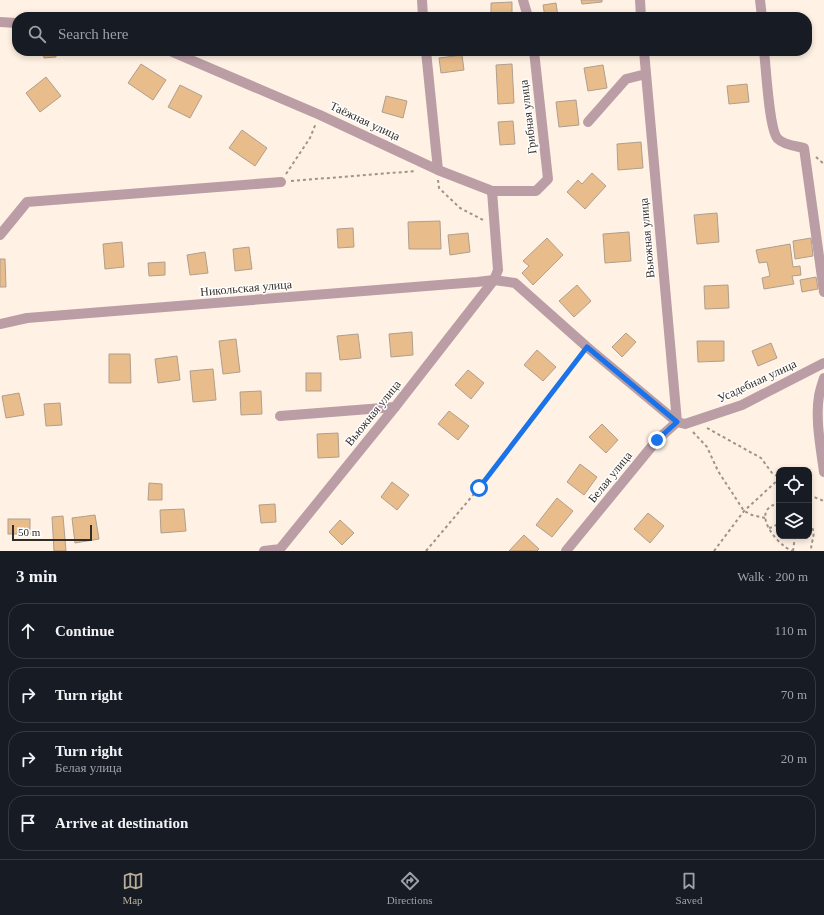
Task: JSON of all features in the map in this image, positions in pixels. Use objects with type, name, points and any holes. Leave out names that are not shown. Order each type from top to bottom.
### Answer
[{"type":"street","points":[[422,0],[423,12]]},
{"type":"street","points":[[523,0],[527,12]]},
{"type":"street","points":[[640,0],[641,12]]},
{"type":"street","points":[[760,0],[761,12]]},
{"type":"street","points":[[0,22],[12,23]]},
{"type":"street","name":"Таёжная улица","points":[[182,56],[320,115],[438,170],[492,191],[536,191],[548,179]]},
{"type":"street","points":[[427,56],[438,170]]},
{"type":"street","name":"Грибная улица","points":[[535,56],[548,179]]},
{"type":"street","name":"Вьюжная улица","points":[[644,56],[681,423]]},
{"type":"street","points":[[764,56],[773,131],[777,139],[783,143],[804,148],[824,292]]},
{"type":"street","points":[[588,122],[626,79],[646,74]]},
{"type":"street","points":[[0,235],[27,202],[282,182]]},
{"type":"street","points":[[492,191],[498,270],[494,280]]},
{"type":"street","name":"Вьюжная улица","points":[[264,551],[280,550],[395,407],[494,280]]},
{"type":"street","name":"Никольская улица","points":[[0,324],[27,318],[494,280],[515,283],[587,347],[681,423]]},
{"type":"street","name":"Усадебная улица","points":[[681,423],[696,421],[742,405],[824,363]]},
{"type":"street","points":[[824,378],[819,397],[818,415],[824,472]]},
{"type":"street","points":[[280,416],[395,407]]},
{"type":"street","name":"Белая улица","points":[[566,551],[657,440],[681,423]]},
{"type":"path","points":[[282,182],[310,138],[320,115]]},
{"type":"path","points":[[282,182],[438,170],[439,188],[460,208],[495,226]]},
{"type":"path","points":[[426,551],[479,488],[587,347]]},
{"type":"path","points":[[696,421],[761,458],[772,473],[776,476]]},
{"type":"path","points":[[681,423],[707,448],[718,471],[744,511],[752,516],[765,518]]},
{"type":"path","points":[[714,551],[744,511],[776,481]]},
{"type":"path","points":[[812,496],[824,501]]},
{"type":"path","points":[[776,507],[773,505],[767,510],[765,518],[769,528],[783,546],[792,551],[794,539]]},
{"type":"path","points":[[769,528],[776,525]]},
{"type":"path","points":[[811,551],[814,535],[812,527]]},
{"type":"building","points":[[581,0],[602,0],[602,2],[582,4]]},
{"type":"building","points":[[512,2],[512,12],[491,12],[491,3]]},
{"type":"building","points":[[556,3],[557,12],[544,12],[543,5]]},
{"type":"building","points":[[44,56],[56,56],[56,57],[44,58]]},
{"type":"building","points":[[462,56],[464,70],[441,73],[439,58]]},
{"type":"building","points":[[141,64],[166,80],[153,100],[128,83]]},
{"type":"building","points":[[512,64],[514,103],[498,104],[496,65]]},
{"type":"building","points":[[603,65],[607,88],[588,91],[584,68]]},
{"type":"building","points":[[46,77],[61,96],[40,112],[26,93]]},
{"type":"building","points":[[747,84],[749,102],[729,104],[727,86]]},
{"type":"building","points":[[180,85],[202,96],[190,118],[168,107]]},
{"type":"building","points":[[386,96],[407,101],[403,118],[382,112]]},
{"type":"building","points":[[576,100],[579,125],[559,127],[556,102]]},
{"type":"building","points":[[513,121],[515,144],[500,145],[498,122]]},
{"type":"building","points":[[242,130],[267,148],[255,166],[229,148]]},
{"type":"building","points":[[641,142],[643,168],[618,170],[617,144]]},
{"type":"building","points":[[592,173],[606,186],[585,209],[567,192],[578,180],[582,184]]},
{"type":"building","points":[[717,213],[719,242],[697,244],[694,215]]},
{"type":"building","points":[[440,221],[441,249],[409,249],[408,222]]},
{"type":"building","points":[[353,228],[354,247],[338,248],[337,229]]},
{"type":"building","points":[[629,232],[631,261],[605,263],[603,234]]},
{"type":"building","points":[[468,233],[470,252],[450,255],[448,235]]},
{"type":"building","points":[[547,238],[563,255],[533,285],[522,273],[529,266],[523,261]]},
{"type":"building","points":[[811,238],[813,256],[795,259],[793,241]]},
{"type":"building","points":[[122,242],[124,267],[105,269],[103,244]]},
{"type":"building","points":[[790,244],[793,267],[800,266],[801,275],[792,276],[794,284],[764,289],[762,278],[770,276],[767,262],[759,263],[756,250]]},
{"type":"building","points":[[249,247],[252,269],[235,271],[233,249]]},
{"type":"building","points":[[205,252],[208,273],[190,275],[187,255]]},
{"type":"building","points":[[0,259],[5,259],[6,287],[0,287]]},
{"type":"building","points":[[165,262],[165,275],[149,276],[148,263]]},
{"type":"building","points":[[816,277],[818,289],[802,292],[800,280]]},
{"type":"building","points":[[577,285],[591,301],[574,317],[559,301]]},
{"type":"building","points":[[728,285],[729,308],[705,309],[704,286]]},
{"type":"building","points":[[412,332],[413,355],[391,357],[389,334]]},
{"type":"building","points":[[626,333],[636,342],[622,357],[612,347]]},
{"type":"building","points":[[358,334],[361,358],[340,360],[337,336]]},
{"type":"building","points":[[236,339],[240,372],[223,374],[219,341]]},
{"type":"building","points":[[697,341],[724,341],[724,361],[698,362]]},
{"type":"building","points":[[771,343],[777,358],[758,366],[752,351]]},
{"type":"building","points":[[537,350],[556,367],[543,381],[524,365]]},
{"type":"building","points":[[109,354],[130,354],[131,383],[109,383]]},
{"type":"building","points":[[177,356],[180,380],[158,383],[155,359]]},
{"type":"building","points":[[213,369],[216,400],[193,402],[190,371]]},
{"type":"building","points":[[468,370],[484,383],[471,399],[455,385]]},
{"type":"building","points":[[306,373],[321,373],[321,391],[306,391]]},
{"type":"building","points":[[261,391],[262,414],[241,415],[240,392]]},
{"type":"building","points":[[19,393],[24,415],[6,418],[2,396]]},
{"type":"building","points":[[60,403],[62,425],[46,426],[44,404]]},
{"type":"building","points":[[449,411],[469,426],[458,440],[438,424]]},
{"type":"building","points":[[602,424],[618,440],[606,453],[589,437]]},
{"type":"building","points":[[338,433],[339,457],[318,458],[317,434]]},
{"type":"building","points":[[580,464],[597,477],[584,495],[567,482]]},
{"type":"building","points":[[392,482],[409,495],[397,510],[381,497]]},
{"type":"building","points":[[149,483],[162,484],[162,500],[148,500]]},
{"type":"building","points":[[557,498],[573,511],[552,537],[536,525]]},
{"type":"building","points":[[275,504],[276,522],[261,523],[259,505]]},
{"type":"building","points":[[184,509],[186,531],[161,533],[160,510]]},
{"type":"building","points":[[648,513],[664,526],[650,543],[634,529]]},
{"type":"building","points":[[95,515],[99,539],[75,543],[72,518]]},
{"type":"building","points":[[63,516],[66,551],[54,551],[52,517]]},
{"type":"building","points":[[8,519],[30,519],[30,534],[8,534]]},
{"type":"building","points":[[340,520],[354,533],[342,545],[329,532]]},
{"type":"building","points":[[524,535],[539,549],[537,551],[509,551]]},
{"type":"route","points":[[479,488],[587,347],[677,422],[657,440]]}]
